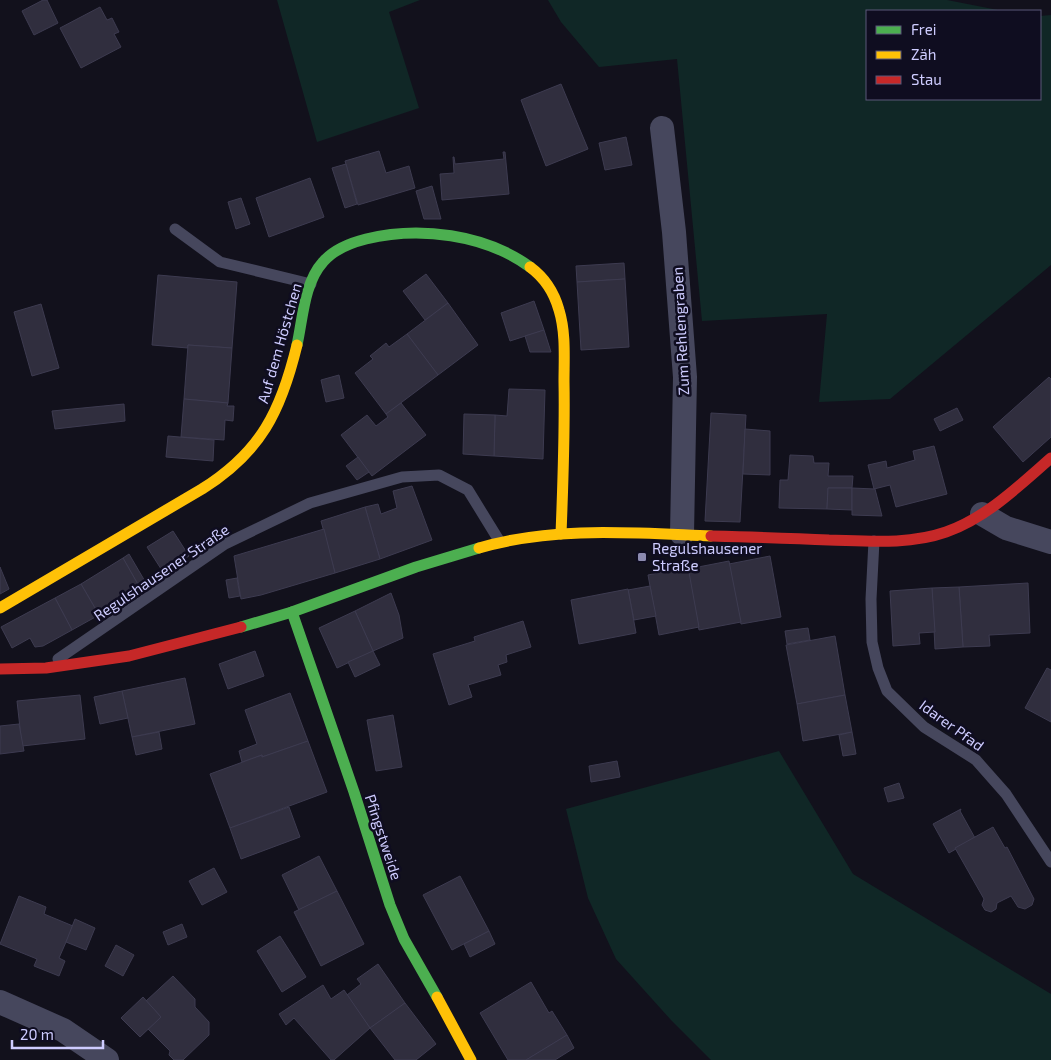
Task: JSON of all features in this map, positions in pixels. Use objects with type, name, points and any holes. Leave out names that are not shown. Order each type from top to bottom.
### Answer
[{"type":"street","name":"Zum Rehlengraben","points":[[662,128],[674,232],[685,377],[682,534]]},
{"type":"street","name":"Auf dem Höstchen","points":[[0,608],[202,488],[237,464],[256,444],[273,417],[289,372],[311,284],[324,261],[341,248],[364,240],[397,234],[428,233],[464,238],[499,249],[526,264],[545,281],[557,304],[563,329],[565,416],[561,534]]},
{"type":"street","points":[[0,669],[46,668],[129,656],[195,640],[292,612],[425,564],[500,542],[561,534],[682,534],[774,539],[874,541],[904,540],[929,536],[957,528],[982,514],[1051,458]]},
{"type":"street","points":[[982,514],[1006,528],[1051,542]]},
{"type":"street","name":"Pfingstweide","points":[[292,612],[354,792],[390,905],[404,939],[471,1060]]},
{"type":"street","points":[[0,1002],[63,1030],[107,1060]]},
{"type":"lane","points":[[175,229],[220,262],[311,284]]},
{"type":"lane","name":"Regulshausener Straße","points":[[46,668],[225,544],[310,503],[402,477],[439,475],[468,490],[500,542]]},
{"type":"lane","name":"Idarer Pfad","points":[[874,541],[872,642],[878,668],[887,692],[924,727],[976,760],[1006,794],[1051,862]]},
{"type":"green space","points":[[277,0],[420,0],[389,12],[419,108],[317,142]]},
{"type":"green space","points":[[548,0],[947,0],[998,10],[866,10],[866,100],[1041,100],[1041,16],[1051,15],[1051,265],[890,399],[819,402],[827,314],[702,321],[677,59],[599,67],[561,22]]},
{"type":"green space","points":[[779,751],[853,874],[1051,994],[1051,1060],[711,1060],[671,1020],[616,959],[588,898],[566,809]]},
{"type":"building","points":[[43,0],[47,0],[58,23],[34,35],[22,11]]},
{"type":"building","points":[[100,7],[107,20],[112,18],[119,32],[114,34],[121,47],[81,68],[60,28]]},
{"type":"building","points":[[561,84],[588,149],[546,166],[521,100]]},
{"type":"building","points":[[626,137],[632,165],[605,170],[599,143]]},
{"type":"building","points":[[379,151],[386,173],[409,166],[415,188],[358,205],[345,161]]},
{"type":"building","points":[[503,152],[505,152],[509,194],[442,200],[440,174],[454,173],[453,157],[455,164],[504,159]]},
{"type":"building","points":[[346,164],[357,204],[345,208],[332,168]]},
{"type":"building","points":[[310,178],[324,217],[269,237],[256,198]]},
{"type":"building","points":[[432,186],[441,219],[424,219],[416,191]]},
{"type":"building","points":[[241,198],[250,224],[236,229],[228,202]]},
{"type":"building","points":[[624,263],[625,279],[577,282],[576,266]]},
{"type":"building","points":[[426,274],[448,303],[425,320],[403,291]]},
{"type":"building","points":[[158,275],[237,282],[232,348],[188,345],[188,348],[152,345]]},
{"type":"building","points":[[625,279],[629,347],[581,350],[577,282]]},
{"type":"building","points":[[534,301],[544,330],[510,341],[501,313]]},
{"type":"building","points":[[448,303],[478,345],[438,375],[407,334]]},
{"type":"building","points":[[41,304],[59,368],[32,376],[14,312]]},
{"type":"building","points":[[544,330],[551,352],[530,352],[525,336]]},
{"type":"building","points":[[407,334],[438,375],[386,414],[355,373],[373,359],[370,356],[386,343],[389,347]]},
{"type":"building","points":[[188,345],[232,348],[228,403],[184,399]]},
{"type":"building","points":[[339,375],[344,398],[326,402],[321,380]]},
{"type":"building","points":[[1049,377],[1051,379],[1051,437],[1023,462],[993,427]]},
{"type":"building","points":[[509,389],[545,390],[543,459],[494,456],[495,415],[507,416]]},
{"type":"building","points":[[184,399],[228,403],[227,406],[234,406],[233,421],[225,420],[224,440],[181,437]]},
{"type":"building","points":[[401,403],[426,435],[372,476],[341,435],[367,415],[376,426],[388,417],[386,414]]},
{"type":"building","points":[[124,404],[125,421],[55,429],[52,411]]},
{"type":"building","points":[[957,408],[963,420],[940,431],[934,419]]},
{"type":"building","points":[[711,413],[746,415],[740,522],[705,521]]},
{"type":"building","points":[[464,414],[495,415],[494,456],[463,454]]},
{"type":"building","points":[[745,429],[770,431],[770,475],[743,474]]},
{"type":"building","points":[[168,436],[214,440],[213,461],[166,457]]},
{"type":"building","points":[[934,446],[947,494],[896,507],[890,485],[874,489],[868,465],[886,461],[887,468],[915,460],[913,451]]},
{"type":"building","points":[[790,455],[813,456],[814,463],[829,463],[828,476],[853,476],[852,488],[828,488],[827,509],[779,508],[780,480],[788,480]]},
{"type":"building","points":[[358,457],[369,472],[357,480],[346,466]]},
{"type":"building","points":[[412,486],[432,540],[380,559],[365,507],[378,504],[381,514],[397,508],[393,491]]},
{"type":"building","points":[[828,488],[852,488],[852,510],[827,509]]},
{"type":"building","points":[[852,488],[875,489],[882,516],[852,515]]},
{"type":"building","points":[[365,507],[380,559],[335,573],[321,521]]},
{"type":"building","points":[[324,529],[335,573],[241,599],[234,556]]},
{"type":"building","points":[[173,531],[189,556],[163,572],[147,547]]},
{"type":"building","points":[[129,554],[146,583],[140,588],[123,558]]},
{"type":"building","points":[[770,556],[781,617],[741,624],[729,564]]},
{"type":"building","points":[[123,558],[140,588],[98,613],[81,584]]},
{"type":"building","points":[[729,561],[741,622],[699,630],[688,569]]},
{"type":"building","points":[[0,567],[9,589],[0,594]]},
{"type":"building","points":[[688,567],[699,627],[659,635],[648,575]]},
{"type":"building","points":[[237,578],[240,596],[229,598],[226,580]]},
{"type":"building","points":[[1028,583],[1030,633],[989,635],[990,646],[963,647],[959,587]]},
{"type":"building","points":[[81,584],[99,615],[72,630],[55,598]]},
{"type":"building","points":[[650,586],[656,616],[634,620],[628,590]]},
{"type":"building","points":[[959,587],[963,647],[935,649],[932,588]]},
{"type":"building","points":[[932,588],[935,632],[919,633],[920,644],[893,646],[890,591]]},
{"type":"building","points":[[628,589],[636,633],[579,644],[571,600]]},
{"type":"building","points":[[391,593],[399,615],[403,638],[373,651],[355,611]]},
{"type":"building","points":[[55,598],[72,630],[43,646],[35,647],[30,638],[12,648],[1,627]]},
{"type":"building","points":[[355,611],[373,651],[337,668],[319,628]]},
{"type":"building","points":[[523,621],[531,647],[506,655],[507,662],[498,665],[501,675],[468,685],[472,697],[449,705],[433,654],[475,641],[474,637]]},
{"type":"building","points":[[808,628],[810,640],[787,644],[785,631]]},
{"type":"building","points":[[835,636],[845,695],[797,704],[786,645]]},
{"type":"building","points":[[255,651],[264,676],[228,689],[219,664]]},
{"type":"building","points":[[373,651],[380,665],[355,677],[348,662]]},
{"type":"building","points":[[1047,668],[1051,670],[1051,722],[1025,708]]},
{"type":"building","points":[[185,678],[195,724],[132,737],[122,691]]},
{"type":"building","points":[[122,691],[128,718],[100,724],[94,697]]},
{"type":"building","points":[[290,693],[308,741],[242,762],[239,751],[257,744],[245,710]]},
{"type":"building","points":[[80,695],[85,739],[22,746],[17,701]]},
{"type":"building","points":[[845,695],[852,732],[803,741],[797,704]]},
{"type":"building","points":[[393,715],[402,767],[376,771],[367,720]]},
{"type":"building","points":[[19,724],[24,751],[0,754],[0,726]]},
{"type":"building","points":[[159,732],[162,749],[136,755],[132,737]]},
{"type":"building","points":[[852,732],[856,754],[843,756],[839,735]]},
{"type":"building","points":[[308,741],[327,792],[230,828],[210,774]]},
{"type":"building","points":[[617,761],[620,777],[591,782],[589,766]]},
{"type":"building","points":[[899,783],[904,798],[888,802],[884,788]]},
{"type":"building","points":[[289,807],[300,837],[241,859],[230,828]]},
{"type":"building","points":[[961,809],[960,811],[975,838],[949,853],[933,824]]},
{"type":"building","points":[[993,827],[1005,848],[1007,847],[1034,899],[1032,905],[1025,909],[1018,907],[1011,896],[997,903],[996,909],[991,912],[985,910],[982,905],[984,899],[955,848]]},
{"type":"building","points":[[319,856],[337,891],[299,910],[282,875]]},
{"type":"building","points":[[214,868],[227,892],[202,905],[189,881]]},
{"type":"building","points":[[460,876],[489,931],[452,950],[423,895]]},
{"type":"building","points":[[337,891],[364,944],[321,966],[294,912]]},
{"type":"building","points":[[19,896],[46,907],[44,914],[73,926],[59,958],[65,961],[59,976],[34,966],[37,959],[0,944]]},
{"type":"building","points":[[75,919],[95,928],[86,950],[66,942]]},
{"type":"building","points":[[182,924],[187,937],[168,945],[163,932]]},
{"type":"building","points":[[489,931],[495,944],[470,957],[464,944]]},
{"type":"building","points":[[280,936],[306,977],[282,992],[257,951]]},
{"type":"building","points":[[116,945],[134,955],[123,976],[105,966]]},
{"type":"building","points":[[378,964],[405,1003],[370,1028],[347,995],[361,984],[357,979]]},
{"type":"building","points":[[173,976],[195,999],[195,1007],[209,1022],[209,1035],[183,1060],[174,1060],[169,1055],[170,1051],[148,1029],[161,1017],[146,1001]]},
{"type":"building","points":[[531,982],[549,1013],[552,1011],[567,1035],[526,1060],[508,1060],[480,1013]]},
{"type":"building","points":[[323,985],[331,999],[344,990],[370,1028],[334,1060],[331,1060],[294,1018],[286,1025],[279,1014]]},
{"type":"building","points":[[143,997],[161,1017],[140,1037],[121,1018]]},
{"type":"building","points":[[405,1003],[436,1044],[416,1060],[395,1060],[370,1028]]},
{"type":"building","points":[[567,1035],[574,1048],[555,1060],[526,1060]]},
{"type":"traffic: fast","points":[[297,345],[305,301],[317,270],[332,253],[354,242],[386,235],[408,233],[451,236],[493,247],[530,267]]},
{"type":"traffic: fast","points":[[241,627],[292,612],[416,567],[479,548]]},
{"type":"traffic: fast","points":[[292,612],[354,792],[390,905],[404,939],[437,997]]},
{"type":"traffic: slow","points":[[530,267],[552,291],[563,328],[564,420],[561,534]]},
{"type":"traffic: slow","points":[[0,608],[202,489],[239,460],[254,445],[266,428],[284,390],[297,345]]},
{"type":"traffic: slow","points":[[479,548],[536,536],[565,534],[624,533],[711,536]]},
{"type":"traffic: slow","points":[[437,997],[471,1060]]},
{"type":"traffic: jam","points":[[711,536],[873,541],[903,541],[932,536],[961,526],[988,510],[1051,458]]},
{"type":"traffic: jam","points":[[0,669],[46,668],[129,656],[241,627]]},
{"type":"place","name":"Regulshausener Straße","points":[[642,557]]}]
